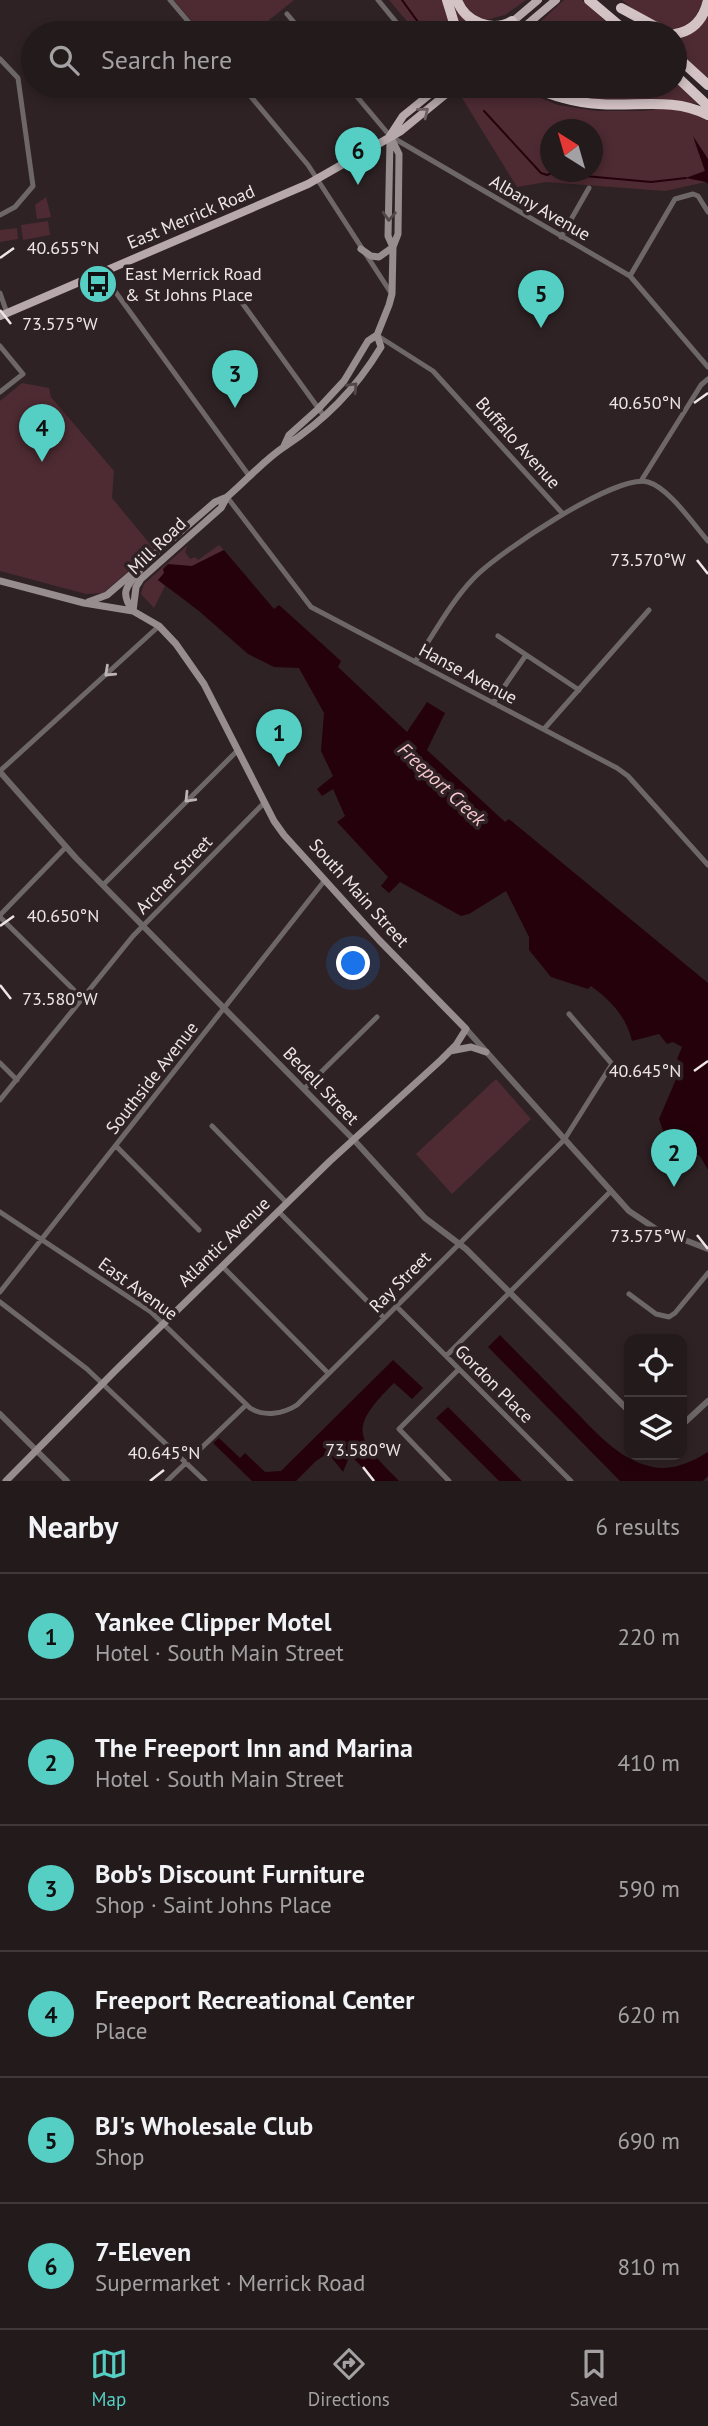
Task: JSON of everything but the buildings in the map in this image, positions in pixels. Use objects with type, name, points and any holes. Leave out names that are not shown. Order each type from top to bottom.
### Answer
[{"type":"highway","points":[[447,0],[453,21]]},
{"type":"highway","points":[[457,0],[465,14],[475,21]]},
{"type":"highway","points":[[589,0],[612,21]]},
{"type":"highway","points":[[612,0],[636,21]]},
{"type":"highway","points":[[687,30],[699,22],[708,0]]},
{"type":"highway","points":[[621,8],[645,21]]},
{"type":"highway","points":[[687,66],[708,85]]},
{"type":"highway","points":[[687,86],[708,106]]},
{"type":"highway","points":[[566,98],[607,105],[677,103],[692,106],[708,114]]},
{"type":"main road","points":[[512,21],[538,0]]},
{"type":"main road","points":[[532,21],[556,0]]},
{"type":"main road","points":[[390,136],[403,116],[425,98]]},
{"type":"main road","name":"East Merrick Road","points":[[4,314],[317,179],[401,131],[441,98]]},
{"type":"main road","name":"Mill Road","points":[[284,447],[289,435],[318,409],[344,380],[368,341],[377,335],[392,294],[393,247],[388,236],[390,136]]},
{"type":"main road","points":[[361,249],[371,256],[379,257],[393,247]]},
{"type":"main road","name":"Mill Road","points":[[84,603],[107,596],[215,502],[227,497],[284,447],[297,441],[362,379],[381,347],[377,335]]},
{"type":"main road","name":"Mill Road","points":[[133,611],[136,587],[141,579],[221,508],[227,497]]},
{"type":"main road","name":"Mill Road","points":[[133,611],[126,602],[125,592],[146,562]]},
{"type":"main road","name":"South Main Street","points":[[0,581],[84,603],[133,611],[159,626],[176,644],[204,684],[284,835],[379,940],[466,1029]]},
{"type":"main road","name":"Atlantic Avenue","points":[[6,1481],[278,1211],[450,1051],[466,1029]]},
{"type":"main road","points":[[450,1051],[471,1047],[486,1052]]},
{"type":"street","points":[[170,0],[188,21]]},
{"type":"street","points":[[377,0],[395,21]]},
{"type":"street","points":[[287,14],[293,21]]},
{"type":"street","points":[[0,59],[18,78],[33,186],[15,207],[0,215]]},
{"type":"street","points":[[252,98],[308,165],[392,294]]},
{"type":"street","name":"Albany Avenue","points":[[358,98],[390,136],[630,276],[708,367]]},
{"type":"street","points":[[561,237],[589,188]]},
{"type":"street","points":[[630,276],[675,199],[693,194],[708,212]]},
{"type":"street","points":[[101,272],[250,477]]},
{"type":"street","points":[[0,293],[4,314]]},
{"type":"street","points":[[240,300],[324,416]]},
{"type":"street","name":"Buffalo Avenue","points":[[377,335],[433,371],[563,514],[632,482],[642,481]]},
{"type":"street","points":[[0,346],[23,374],[0,392]]},
{"type":"street","points":[[708,379],[701,385],[642,481],[662,489],[708,541]]},
{"type":"street","name":"Hanse Avenue","points":[[227,497],[311,607],[604,760],[628,776],[708,865]]},
{"type":"street","points":[[415,662],[463,589],[475,576],[563,514]]},
{"type":"street","points":[[544,729],[649,610]]},
{"type":"street","points":[[0,771],[159,626]]},
{"type":"street","points":[[498,636],[579,690]]},
{"type":"street","points":[[494,703],[526,655]]},
{"type":"street","points":[[103,885],[238,750]]},
{"type":"street","name":"Bedell Street","points":[[0,771],[66,847],[354,1140],[425,1218],[448,1233],[624,1406]]},
{"type":"street","name":"Archer Street","points":[[0,1100],[144,926],[265,802]]},
{"type":"street","points":[[66,847],[0,916],[83,999]]},
{"type":"street","name":"Southside Avenue","points":[[0,1292],[325,880]]},
{"type":"street","name":"Ray Street","points":[[246,1405],[258,1413],[286,1411],[297,1405],[564,1140],[612,1063],[569,1014]]},
{"type":"street","points":[[304,1089],[377,1017]]},
{"type":"street","name":"South Main Street","points":[[466,1029],[629,1210],[656,1229],[708,1249]]},
{"type":"street","points":[[0,1063],[17,1080]]},
{"type":"street","points":[[212,1126],[287,1203]]},
{"type":"street","points":[[116,1146],[200,1230]]},
{"type":"street","points":[[446,1356],[611,1191]]},
{"type":"street","points":[[278,1211],[384,1318]]},
{"type":"street","name":"East Avenue","points":[[0,1212],[151,1312],[246,1405]]},
{"type":"street","points":[[222,1266],[328,1374]]},
{"type":"street","points":[[629,1294],[656,1314],[669,1317],[708,1273]]},
{"type":"street","points":[[0,1302],[87,1369],[205,1481]]},
{"type":"street","name":"Gordon Place","points":[[396,1306],[571,1481]]},
{"type":"street","points":[[449,1481],[399,1429],[459,1369]]},
{"type":"street","points":[[687,1421],[708,1402]]},
{"type":"street","points":[[167,1481],[246,1405]]},
{"type":"street","points":[[0,1414],[67,1481]]},
{"type":"shaded area","points":[[174,0],[294,0],[268,21],[192,21]]},
{"type":"shaded area","points":[[389,0],[443,0],[448,21],[407,21]]},
{"type":"shaded area","points":[[451,0],[482,21],[457,21]]},
{"type":"shaded area","points":[[460,0],[526,0],[505,15],[482,21],[467,13]]},
{"type":"shaded area","points":[[564,0],[582,0],[605,21],[541,21]]},
{"type":"shaded area","points":[[622,0],[703,0],[696,16],[687,25],[687,21],[650,21]]},
{"type":"shaded area","points":[[708,10],[708,78],[687,60],[687,27]]},
{"type":"shaded area","points":[[687,93],[698,104],[668,100],[581,98],[687,98]]},
{"type":"shaded area","points":[[462,98],[541,98],[558,105],[597,111],[643,111],[673,107],[708,117],[708,159],[694,140],[705,171],[688,177],[706,182],[665,191],[546,182],[517,187]]},
{"type":"shaded area","points":[[46,197],[51,217],[37,219],[35,205]]},
{"type":"shaded area","points":[[48,221],[50,235],[23,240],[21,225]]},
{"type":"shaded area","points":[[17,228],[18,239],[0,242],[0,230]]},
{"type":"shaded area","points":[[22,383],[49,388],[51,397],[114,471],[112,498],[154,549],[103,593],[86,594],[0,571],[0,401]]},
{"type":"shaded area","points":[[188,545],[185,552],[190,559],[195,557],[198,560],[219,545],[237,564],[223,550],[192,566],[176,566],[158,580],[165,586],[154,608],[141,594],[144,584]]},
{"type":"shaded area","points":[[496,1079],[531,1119],[452,1194],[416,1154]]},
{"type":"water","points":[[693,136],[708,159],[708,184],[686,178],[705,171]]},
{"type":"water","name":"Freeport Creek","points":[[224,550],[274,609],[279,605],[341,661],[338,667],[407,732],[427,702],[445,713],[427,750],[505,822],[509,819],[708,983],[708,1170],[700,1156],[666,1139],[659,1119],[683,1063],[677,1059],[682,1047],[673,1042],[667,1044],[659,1034],[632,1041],[622,1017],[611,1003],[591,986],[588,989],[551,977],[529,950],[529,937],[506,891],[469,914],[461,916],[400,882],[389,893],[381,886],[388,877],[337,822],[345,816],[333,789],[322,796],[317,789],[333,776],[321,751],[324,713],[299,668],[274,667],[248,654],[158,580],[168,564],[192,566]]},
{"type":"water","points":[[500,1335],[594,1430],[624,1455],[624,1460],[667,1468],[682,1465],[708,1452],[708,1476],[703,1481],[620,1481],[488,1347]]},
{"type":"water","points":[[393,1360],[423,1388],[412,1399],[394,1383],[369,1412],[363,1433],[373,1454],[399,1481],[376,1481],[350,1455],[343,1472],[328,1453],[296,1481],[252,1481],[213,1443],[219,1438],[240,1458],[245,1453],[265,1472],[281,1471]]},
{"type":"water","points":[[448,1407],[522,1481],[499,1481],[436,1418]]},
{"type":"waterway","points":[[402,0],[417,21]]},
{"type":"waterway","points":[[484,111],[541,173],[547,175],[552,173],[651,182],[686,178]]},
{"type":"place","name":"7-Eleven","points":[[358,185]]},
{"type":"place","name":"East Merrick Road & St Johns Place","points":[[98,284]]},
{"type":"place","name":"BJ's Wholesale Club","points":[[541,328]]},
{"type":"place","name":"Bob's Discount Furniture","points":[[235,408]]},
{"type":"place","name":"Freeport Recreational Center","points":[[42,462]]},
{"type":"place","name":"Yankee Clipper Motel","points":[[279,767]]},
{"type":"place","name":"The Freeport Inn and Marina","points":[[674,1187]]}]
